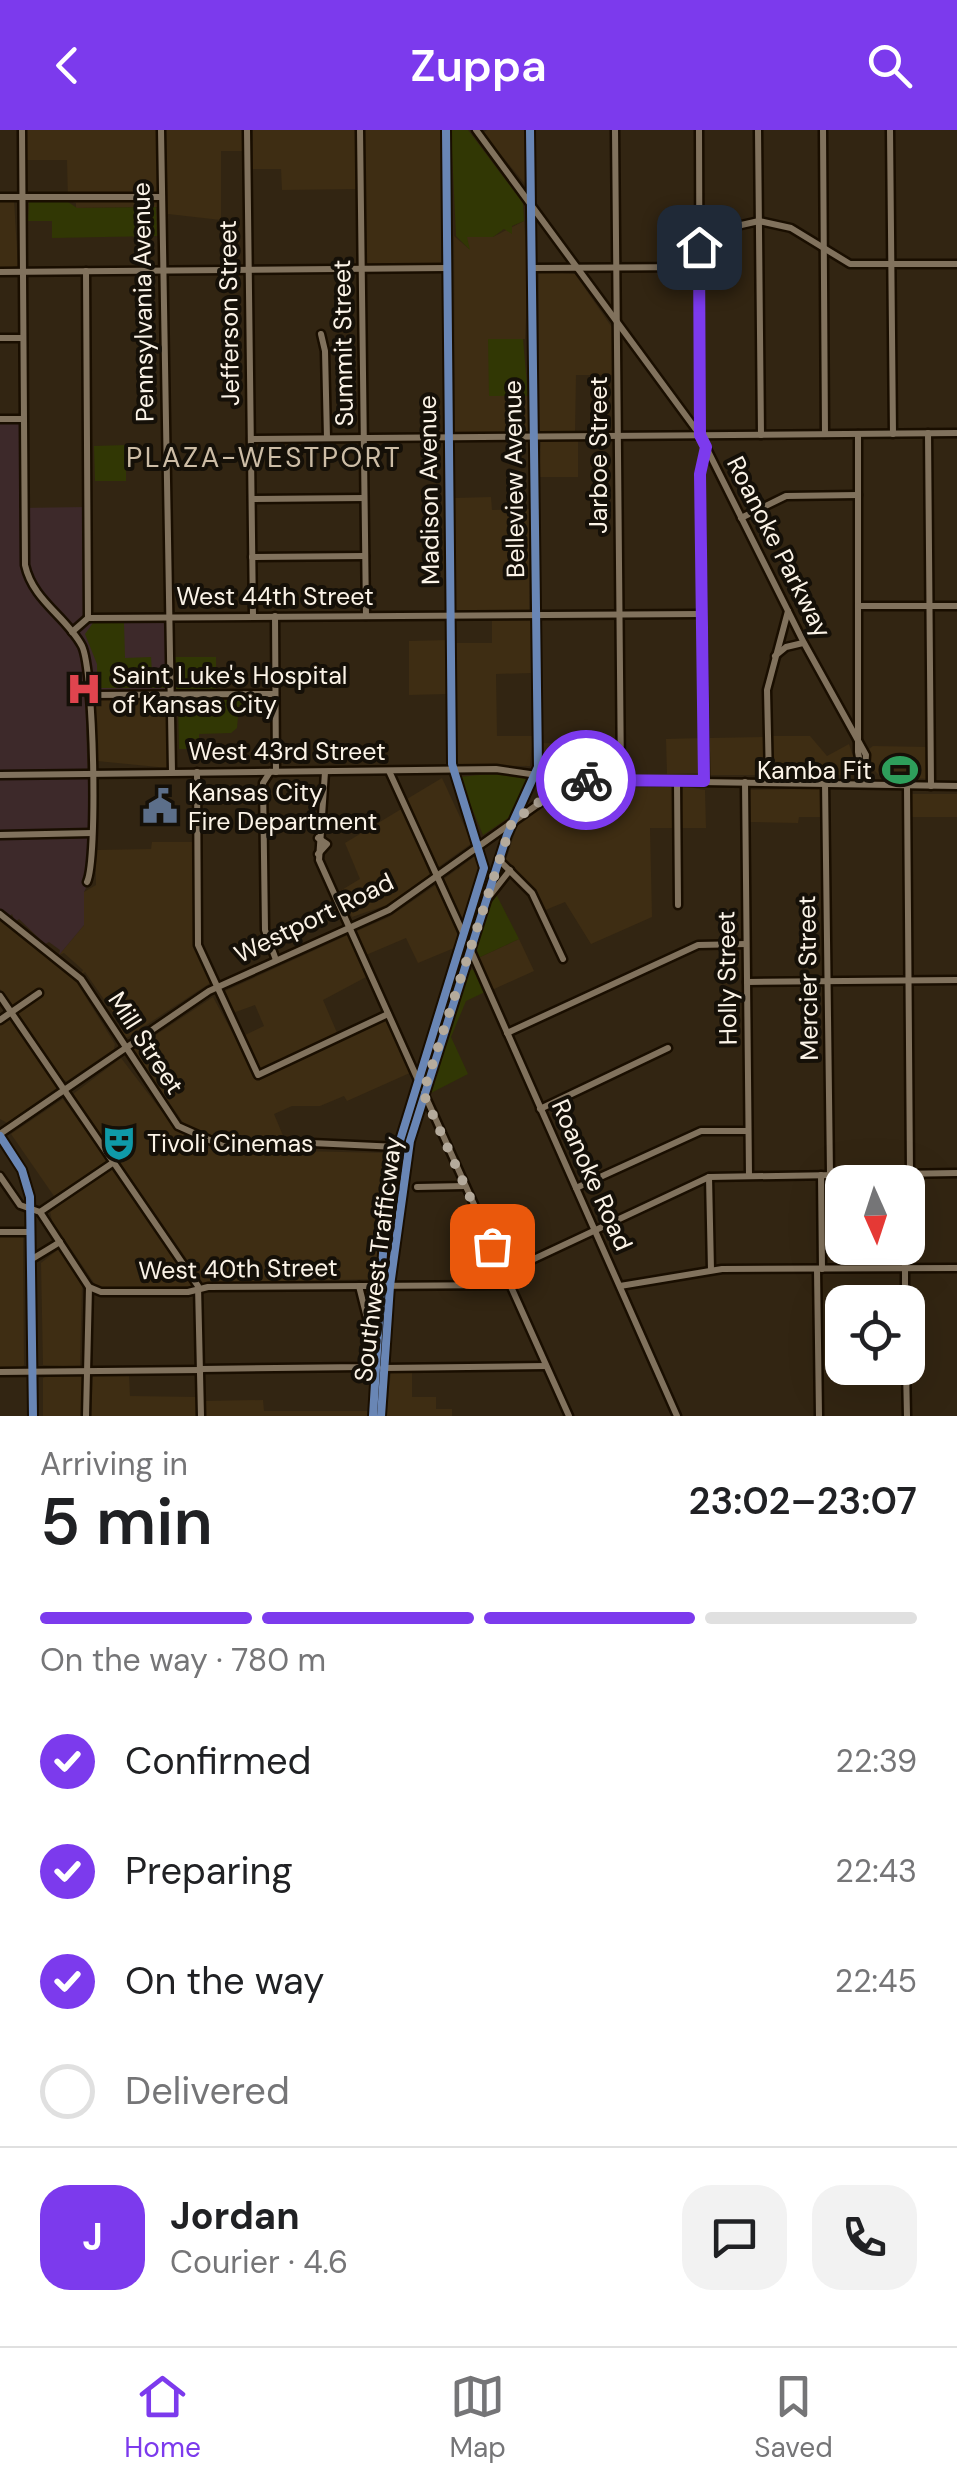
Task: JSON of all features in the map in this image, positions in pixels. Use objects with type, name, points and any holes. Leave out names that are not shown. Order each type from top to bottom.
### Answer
[{"type":"main road","name":"Madison Avenue","points":[[446,130],[453,770],[480,845]]},
{"type":"main road","name":"Belleview Avenue","points":[[512,822],[536,774],[530,130]]},
{"type":"main road","name":"Southwest Trafficway","points":[[381,1416],[386,1286],[410,1140],[512,822]]},
{"type":"main road","name":"Southwest Trafficway","points":[[373,1416],[398,1147],[482,884],[480,845]]},
{"type":"main road","points":[[0,1135],[27,1182],[36,1212],[31,1228],[33,1416]]},
{"type":"main road","points":[[406,1168],[398,1147],[410,1140]]},
{"type":"street","points":[[22,130],[27,574],[38,596],[72,632],[87,658],[92,834],[92,872],[87,882]]},
{"type":"street","name":"Pennsylvania Avenue","points":[[161,130],[172,772]]},
{"type":"street","name":"Jefferson Street","points":[[247,130],[253,616]]},
{"type":"street","name":"Summit Street","points":[[360,130],[366,616]]},
{"type":"street","name":"Roanoke Parkway","points":[[476,130],[700,435],[858,747],[864,782]]},
{"type":"street","name":"Jarboe Street","points":[[615,130],[621,780]]},
{"type":"street","points":[[698,130],[700,435]]},
{"type":"street","points":[[758,130],[761,435]]},
{"type":"street","points":[[823,130],[825,434]]},
{"type":"street","points":[[890,130],[892,434]]},
{"type":"street","points":[[0,197],[161,196]]},
{"type":"street","points":[[699,247],[728,228],[760,222],[792,228],[850,264],[957,264]]},
{"type":"street","points":[[532,268],[699,267]]},
{"type":"street","points":[[0,272],[447,268]]},
{"type":"street","points":[[72,632],[88,618],[86,272]]},
{"type":"street","points":[[321,334],[325,351],[326,438]]},
{"type":"street","points":[[0,338],[22,338]]},
{"type":"street","points":[[0,419],[23,419]]},
{"type":"street","points":[[928,433],[931,786]]},
{"type":"street","points":[[251,438],[957,433]]},
{"type":"street","points":[[858,434],[858,747]]},
{"type":"street","points":[[704,781],[700,474],[706,447]]},
{"type":"street","points":[[740,518],[786,496],[858,495]]},
{"type":"street","points":[[252,499],[364,498]]},
{"type":"street","points":[[252,557],[365,556]]},
{"type":"street","points":[[860,606],[957,606]]},
{"type":"street","points":[[769,782],[767,690],[771,661],[788,611]]},
{"type":"street","name":"West 44th Street","points":[[88,618],[702,614]]},
{"type":"street","points":[[262,783],[273,772],[275,616]]},
{"type":"street","points":[[771,661],[781,650],[804,642]]},
{"type":"street","points":[[90,695],[276,694]]},
{"type":"street","name":"West 43rd Street","points":[[0,775],[453,770],[572,780]]},
{"type":"street","points":[[390,771],[465,936]]},
{"type":"street","points":[[197,772],[198,946],[258,1075],[388,1014]]},
{"type":"street","points":[[255,772],[262,783],[265,930],[276,960]]},
{"type":"street","points":[[324,772],[318,838],[327,844],[318,854],[418,1081]]},
{"type":"street","points":[[572,780],[957,786]]},
{"type":"street","name":"Westport Road","points":[[0,1135],[217,987],[389,910],[572,780]]},
{"type":"street","points":[[676,781],[678,905]]},
{"type":"street","name":"Holly Street","points":[[745,781],[748,1176]]},
{"type":"street","name":"Mercier Street","points":[[825,782],[826,1165]]},
{"type":"street","points":[[906,785],[910,980],[906,1165]]},
{"type":"street","points":[[0,834],[92,834]]},
{"type":"street","points":[[500,860],[532,894],[563,959]]},
{"type":"street","points":[[487,898],[510,870]]},
{"type":"street","name":"Mill Street","points":[[0,914],[76,974],[178,1126],[208,1144],[398,1147]]},
{"type":"street","points":[[506,1033],[698,945],[746,944]]},
{"type":"street","name":"Roanoke Road","points":[[470,950],[677,1416]]},
{"type":"street","points":[[747,982],[957,980]]},
{"type":"street","points":[[0,1020],[39,992]]},
{"type":"street","points":[[0,996],[199,1290],[201,1416]]},
{"type":"street","points":[[540,1108],[668,1048]]},
{"type":"street","points":[[423,1093],[568,1416]]},
{"type":"street","points":[[576,1188],[700,1132],[748,1131]]},
{"type":"street","points":[[36,1212],[114,1162]]},
{"type":"street","points":[[925,1175],[957,1173]]},
{"type":"street","points":[[504,1273],[709,1176],[825,1174]]},
{"type":"street","points":[[0,1176],[20,1205],[36,1212],[89,1287],[86,1416]]},
{"type":"street","points":[[709,1176],[711,1270]]},
{"type":"street","points":[[417,1187],[465,1186]]},
{"type":"street","name":"Mercier Street","points":[[819,1416],[819,1269],[825,1188]]},
{"type":"street","points":[[0,1232],[31,1228]]},
{"type":"street","points":[[32,1259],[60,1242]]},
{"type":"street","points":[[905,1265],[905,1285]]},
{"type":"street","points":[[620,1286],[711,1270],[957,1268]]},
{"type":"street","name":"West 40th Street","points":[[89,1287],[101,1292],[510,1285]]},
{"type":"street","points":[[0,1372],[360,1368],[366,1364],[369,1326],[359,1286]]},
{"type":"street","points":[[383,1368],[546,1366]]},
{"type":"street","points":[[906,1385],[907,1416]]},
{"type":"shaded area","points":[[26,130],[156,130],[158,207],[76,208],[76,203],[68,201],[67,160],[26,160]]},
{"type":"shaded area","points":[[166,130],[243,130],[243,151],[221,151],[221,220],[168,214]]},
{"type":"shaded area","points":[[253,130],[355,130],[357,189],[282,190],[281,169],[253,169]]},
{"type":"shaded area","points":[[365,130],[442,130],[444,261],[440,266],[366,265]]},
{"type":"shaded area","points":[[525,130],[525,184],[483,133]]},
{"type":"shaded area","points":[[14,200],[18,266],[0,269],[0,201]]},
{"type":"shaded area","points":[[524,221],[528,277],[525,339],[489,339],[489,395],[529,396],[528,432],[455,433],[454,236],[469,249],[466,237],[493,237]]},
{"type":"shaded area","points":[[539,271],[575,274],[613,329],[615,375],[576,375],[575,433],[539,431]]},
{"type":"shaded area","name":"Saint Luke's Hospital of Kansas City","points":[[0,422],[20,422],[19,508],[86,507],[86,615],[167,621],[167,690],[85,691],[91,878],[84,892],[84,925],[59,955],[60,950],[49,942],[45,944],[19,919],[15,922],[12,914],[9,917],[0,911]]},
{"type":"shaded area","points":[[541,440],[578,440],[578,477],[539,477]]},
{"type":"shaded area","points":[[491,497],[492,510],[530,509],[529,611],[456,611],[454,498]]},
{"type":"shaded area","points":[[492,618],[532,620],[532,673],[496,674],[497,736],[533,736],[530,766],[457,765],[456,643],[492,643]]},
{"type":"shaded area","points":[[448,640],[448,694],[409,695],[409,641]]},
{"type":"shaded area","points":[[95,698],[167,698],[168,768],[97,761]]},
{"type":"shaded area","points":[[773,736],[810,736],[827,756],[849,744],[857,768],[850,775],[775,775]]},
{"type":"shaded area","points":[[765,737],[764,775],[710,775],[709,738]]},
{"type":"shaded area","points":[[702,738],[702,773],[667,774],[666,739]]},
{"type":"shaded area","points":[[542,743],[619,745],[618,774],[544,772]]},
{"type":"shaded area","points":[[929,747],[928,779],[879,775],[871,767],[869,749]]},
{"type":"shaded area","points":[[442,778],[472,843],[437,868],[407,799]]},
{"type":"shaded area","points":[[683,786],[705,790],[706,828],[681,828]]},
{"type":"shaded area","points":[[674,787],[676,828],[650,828],[652,917],[591,944],[565,902],[543,911],[532,887],[506,860],[517,826],[569,788]]},
{"type":"shaded area","points":[[821,789],[823,817],[799,817],[798,823],[750,822],[750,790]]},
{"type":"shaded area","points":[[912,794],[957,794],[957,817],[910,817]]},
{"type":"shaded area","points":[[403,808],[430,875],[387,905],[352,917],[340,891],[360,879],[345,843]]},
{"type":"shaded area","points":[[152,842],[195,842],[197,949],[210,983],[125,1039],[119,1031],[123,1027],[85,972],[81,974],[83,970],[64,953],[59,955],[84,925],[84,892],[96,885],[96,850],[151,849]]},
{"type":"shaded area","points":[[478,857],[479,872],[463,922],[444,879]]},
{"type":"shaded area","points":[[436,885],[460,940],[459,946],[418,963],[406,938],[366,955],[357,931],[389,917]]},
{"type":"shaded area","points":[[0,919],[72,975],[115,1044],[114,1049],[67,1081],[0,989]]},
{"type":"shaded area","points":[[348,935],[368,976],[323,1000],[338,1035],[342,1040],[387,1019],[412,1072],[347,1101],[344,1096],[320,1106],[292,1106],[274,1114],[284,1138],[227,1142],[206,1137],[184,1124],[133,1050],[213,997],[258,1080],[329,1046],[327,1041],[259,1071],[243,1036],[264,1026],[255,1005],[233,1013],[223,992]]},
{"type":"shaded area","points":[[519,939],[534,971],[492,990],[478,958]]},
{"type":"shaded area","points":[[10,1019],[58,1087],[7,1123],[0,1119],[0,1024]]},
{"type":"shaded area","points":[[121,1058],[173,1126],[210,1149],[388,1153],[391,1161],[378,1279],[203,1283],[73,1094]]},
{"type":"shaded area","points":[[63,1099],[108,1162],[56,1199],[11,1134]]},
{"type":"shaded area","points":[[114,1169],[192,1286],[97,1287],[52,1221],[50,1211]]},
{"type":"shaded area","points":[[0,1234],[23,1236],[24,1365],[20,1368],[0,1368]]},
{"type":"shaded area","points":[[59,1249],[82,1286],[80,1367],[43,1365],[41,1263]]},
{"type":"shaded area","points":[[391,1372],[412,1372],[412,1397],[436,1397],[436,1409],[452,1409],[452,1416],[386,1416]]},
{"type":"shaded area","points":[[93,1375],[129,1375],[130,1396],[199,1397],[199,1416],[91,1416]]},
{"type":"shaded area","points":[[83,1376],[83,1416],[43,1416],[43,1378]]},
{"type":"shaded area","points":[[263,1400],[264,1411],[370,1411],[369,1416],[205,1416],[205,1401]]},
{"type":"green space","points":[[451,130],[468,130],[523,203],[524,221],[512,226],[512,234],[504,229],[493,237],[467,237],[470,250],[456,236]]},
{"type":"green space","points":[[29,202],[68,202],[77,208],[156,207],[157,236],[52,238],[52,221],[28,221]]},
{"type":"green space","points":[[488,339],[523,339],[528,396],[489,396]]},
{"type":"green space","points":[[126,445],[126,481],[95,481],[94,446]]},
{"type":"green space","points":[[93,623],[124,623],[125,658],[151,657],[152,672],[165,672],[165,688],[97,688],[97,664],[85,634]]},
{"type":"green space","points":[[175,657],[216,657],[216,690],[176,690]]},
{"type":"green space","points":[[249,699],[249,705],[239,705],[237,728],[231,733],[199,734],[199,739],[192,739],[192,749],[179,749],[178,702]]},
{"type":"green space","points":[[509,772],[529,778],[508,818],[483,835],[459,777]]},
{"type":"green space","points":[[495,892],[519,939],[478,958],[475,949]]},
{"type":"green space","points":[[474,969],[485,992],[466,1001],[451,1037],[468,1074],[429,1094],[468,971]]},
{"type":"way so far","points":[[492,1246],[423,1093],[512,822],[572,780],[586,780]]},
{"type":"place","name":"Saint Luke's Hospital of Kansas City","points":[[84,689]]},
{"type":"place","name":"Kamba Fit","points":[[900,770]]},
{"type":"place","name":"Kansas City Fire Department","points":[[160,806]]},
{"type":"place","name":"Tivoli Cinemas","points":[[119,1143]]},
{"type":"district","name":"PLAZA-WESTPORT","points":[[264,457]]},
{"type":"route","points":[[586,780],[704,781],[700,474],[706,447],[700,435],[699,247]]}]
